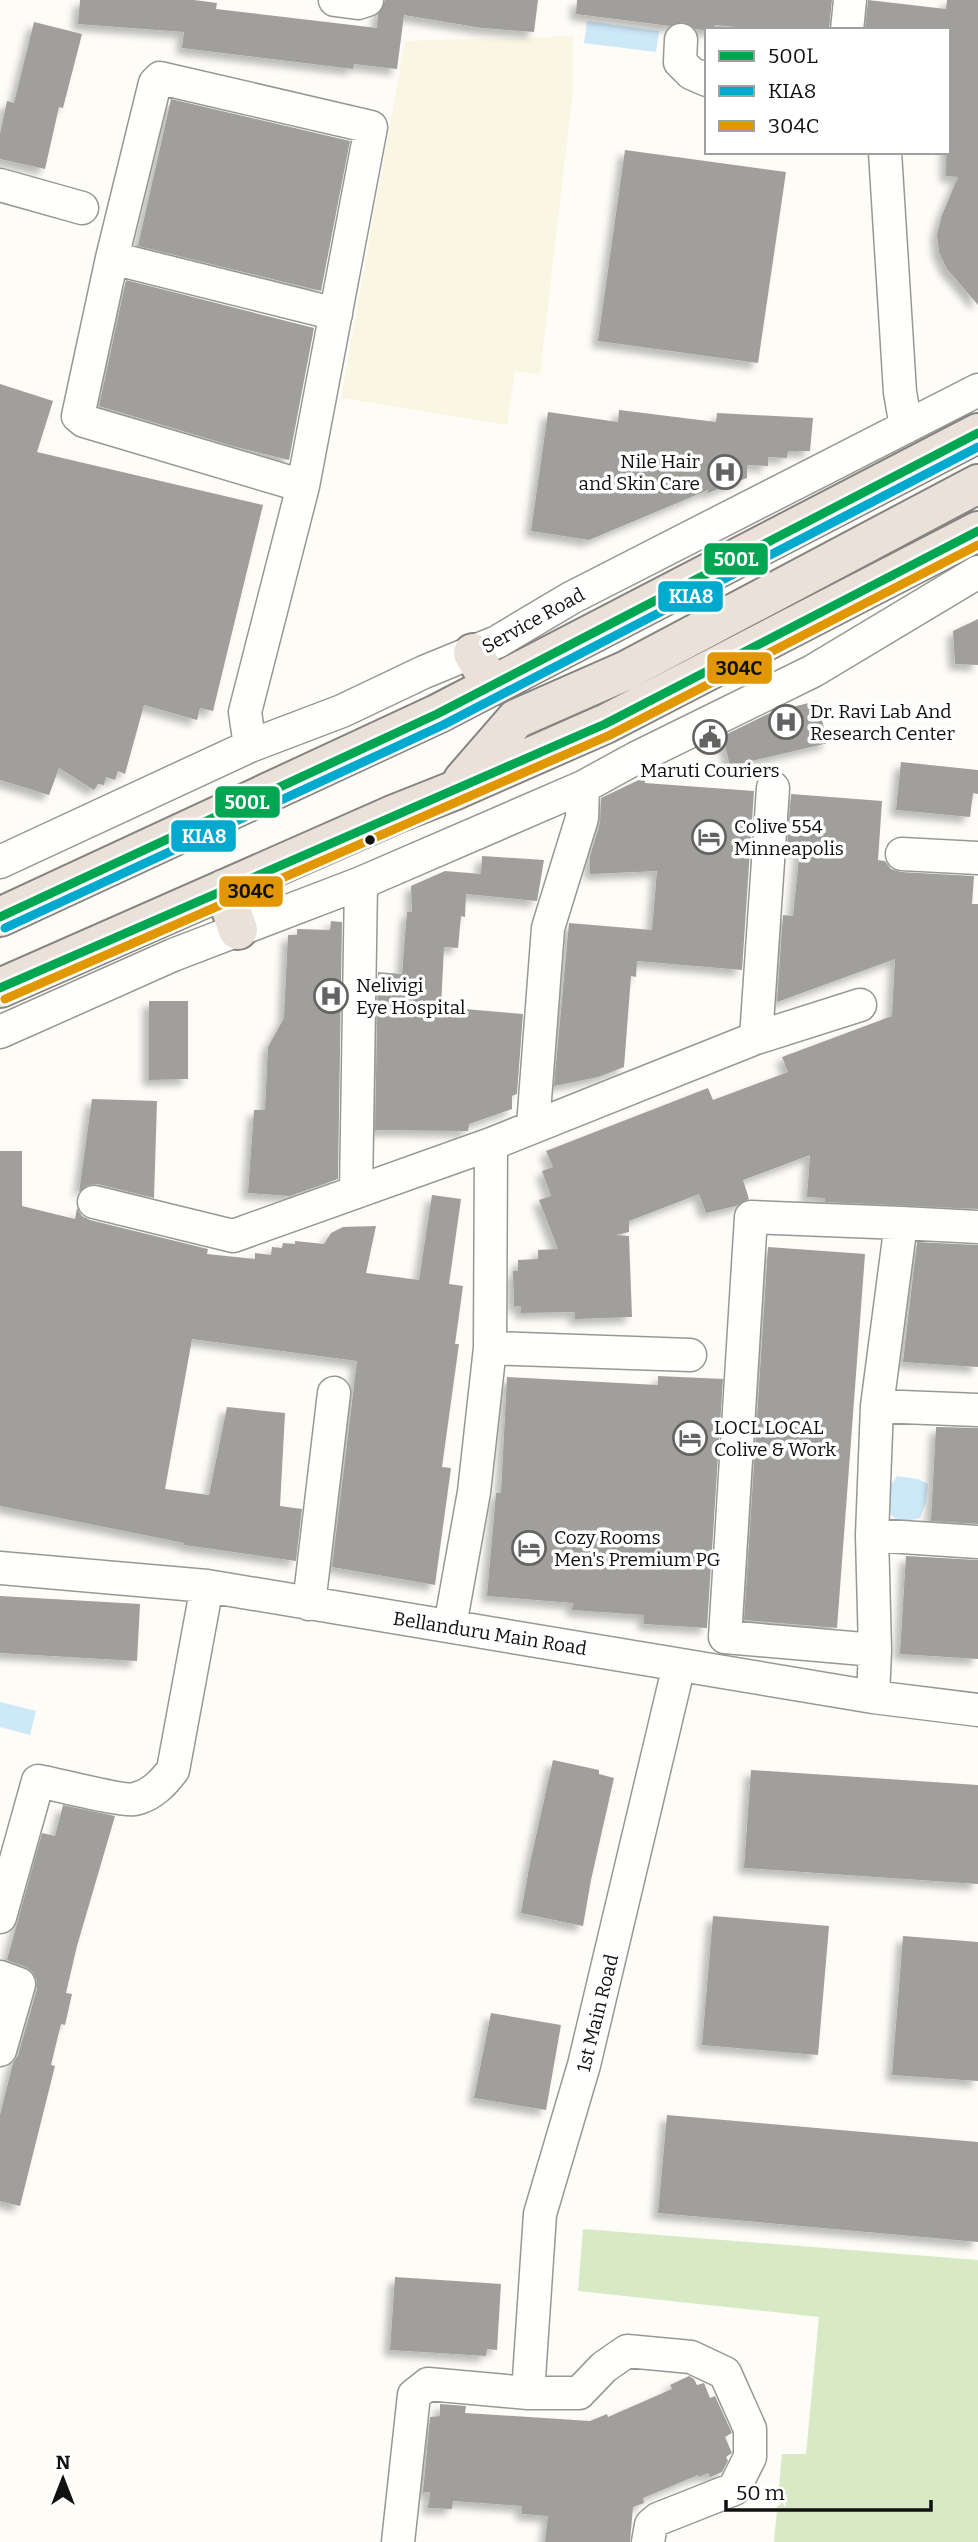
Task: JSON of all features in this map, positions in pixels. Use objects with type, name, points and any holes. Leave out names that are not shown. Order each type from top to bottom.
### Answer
[{"type":"highway","points":[[0,917],[352,755],[492,686],[978,433]]},
{"type":"highway","points":[[453,791],[516,719],[625,671],[978,484]]},
{"type":"highway","points":[[0,988],[605,724],[978,531]]},
{"type":"highway","points":[[473,653],[492,686]]},
{"type":"highway","points":[[224,889],[238,930]]},
{"type":"street","points":[[335,0],[358,4],[366,0]]},
{"type":"street","points":[[847,28],[850,0]]},
{"type":"street","points":[[681,40],[680,62],[691,73],[705,79]]},
{"type":"street","points":[[250,746],[245,712],[303,486],[371,127],[160,78],[155,83],[112,258],[78,411],[80,419],[303,486]]},
{"type":"street","points":[[885,154],[900,392],[906,427]]},
{"type":"street","points":[[0,185],[82,208]]},
{"type":"street","points":[[112,258],[336,314]]},
{"type":"street","name":"Service Road","points":[[0,862],[250,746],[342,712],[424,672],[498,642],[571,598],[978,390]]},
{"type":"street","points":[[0,1032],[173,955],[361,883],[583,787],[813,671],[978,572]]},
{"type":"street","points":[[533,1126],[548,928],[582,818],[583,787]]},
{"type":"street","points":[[756,1038],[773,788]]},
{"type":"street","points":[[902,853],[978,858]]},
{"type":"street","points":[[356,1191],[361,883]]},
{"type":"street","points":[[94,1202],[233,1236],[491,1144],[756,1038],[860,1005]]},
{"type":"street","points":[[450,1626],[474,1492],[490,1348],[491,1144]]},
{"type":"street","points":[[876,1650],[725,1636],[751,1217],[978,1227]]},
{"type":"street","points":[[873,1697],[876,1650],[872,1535],[877,1406],[901,1223]]},
{"type":"street","points":[[490,1348],[690,1355]]},
{"type":"street","points":[[309,1604],[334,1393]]},
{"type":"street","points":[[877,1406],[978,1410]]},
{"type":"street","points":[[872,1535],[978,1542]]},
{"type":"street","name":"Bellanduru Main Road","points":[[0,1568],[207,1586],[873,1697],[978,1710]]},
{"type":"street","points":[[0,1917],[38,1781],[133,1800],[151,1793],[173,1770],[207,1586]]},
{"type":"street","name":"1st Main Road","points":[[529,2377],[540,2214],[584,2064],[679,1665]]},
{"type":"street","points":[[0,1978],[19,1984],[0,2050]]},
{"type":"street","points":[[398,2542],[414,2395],[428,2384],[529,2377],[579,2393],[604,2367],[627,2351],[691,2357],[725,2373],[750,2430],[750,2457],[734,2489],[658,2519],[651,2525],[648,2542]]},
{"type":"shaded area","points":[[573,36],[573,90],[540,375],[515,371],[507,425],[341,398],[405,41]]},
{"type":"green space","points":[[583,2229],[978,2260],[978,2542],[774,2542],[782,2454],[806,2454],[819,2317],[578,2291]]},
{"type":"water","points":[[587,21],[659,31],[656,52],[584,43]]},
{"type":"water","points":[[897,1476],[918,1479],[928,1484],[926,1502],[920,1518],[905,1521],[891,1515],[887,1491]]},
{"type":"water","points":[[0,1702],[36,1711],[30,1735],[0,1727]]},
{"type":"building","points":[[80,0],[194,0],[217,3],[216,9],[377,28],[378,14],[385,0],[538,0],[534,32],[482,28],[404,15],[397,69],[354,64],[353,69],[182,48],[184,32],[78,24]]},
{"type":"building","points":[[577,0],[832,0],[829,28],[746,28],[715,25],[714,28],[703,30],[683,22],[670,26],[576,14]]},
{"type":"building","points":[[868,0],[946,9],[947,0],[978,0],[978,305],[947,269],[939,252],[937,234],[958,177],[946,176],[946,154],[950,154],[950,28],[865,28]]},
{"type":"building","points":[[34,22],[82,34],[63,108],[59,107],[45,169],[0,159],[0,134],[7,101],[14,103]]},
{"type":"building","points":[[171,99],[350,141],[321,291],[138,246]]},
{"type":"building","points":[[625,150],[786,172],[758,363],[598,341]]},
{"type":"building","points":[[126,280],[314,328],[289,460],[99,406]]},
{"type":"building","points":[[0,384],[53,401],[37,452],[263,505],[213,711],[200,708],[197,720],[144,705],[125,774],[118,771],[115,780],[106,777],[104,785],[98,784],[94,790],[59,768],[49,795],[0,780]]},
{"type":"building","points":[[619,410],[716,422],[717,413],[813,418],[810,451],[788,451],[787,458],[768,457],[768,466],[747,465],[747,478],[708,493],[708,490],[589,540],[531,531],[548,412],[618,422]]},
{"type":"building","points":[[978,619],[978,665],[955,664],[953,631]]},
{"type":"building","points":[[817,701],[828,743],[730,766],[723,736],[772,712]]},
{"type":"building","points":[[901,762],[978,770],[978,794],[973,793],[970,817],[896,810]]},
{"type":"building","points":[[645,777],[645,783],[754,791],[742,970],[637,961],[636,977],[631,976],[624,1067],[598,1077],[554,1086],[569,923],[652,930],[657,871],[590,874],[590,856],[600,823],[601,798]]},
{"type":"building","points":[[791,794],[882,801],[878,860],[885,861],[891,869],[901,872],[974,876],[972,904],[978,904],[978,1209],[825,1202],[825,1198],[807,1197],[810,1155],[743,1180],[749,1199],[736,1206],[706,1213],[699,1194],[629,1221],[629,1232],[616,1235],[629,1236],[632,1317],[575,1319],[575,1312],[521,1313],[521,1306],[514,1306],[513,1271],[518,1271],[518,1260],[538,1259],[538,1250],[558,1249],[539,1200],[551,1196],[542,1171],[553,1167],[546,1151],[708,1088],[713,1100],[788,1072],[782,1057],[892,1016],[895,959],[777,1002],[783,915],[793,916],[800,849],[787,848]]},
{"type":"building","points":[[482,856],[544,860],[537,901],[466,894],[465,917],[461,916],[458,948],[444,947],[441,1007],[523,1014],[517,1094],[512,1096],[512,1109],[469,1124],[468,1131],[375,1130],[378,972],[402,974],[407,912],[412,912],[411,886],[445,871],[481,874]]},
{"type":"building","points":[[331,921],[342,922],[338,1179],[290,1196],[248,1193],[254,1110],[265,1110],[268,1047],[284,1018],[288,935],[297,935],[297,929],[330,930]]},
{"type":"building","points":[[149,1001],[188,1001],[188,1079],[149,1080]]},
{"type":"building","points":[[92,1099],[157,1101],[154,1198],[98,1184],[88,1185],[79,1192]]},
{"type":"building","points":[[0,1151],[22,1151],[22,1206],[75,1219],[77,1208],[82,1216],[90,1220],[208,1249],[207,1254],[255,1259],[255,1253],[271,1255],[272,1247],[282,1248],[283,1243],[295,1244],[295,1241],[324,1244],[331,1233],[343,1227],[376,1226],[366,1273],[419,1280],[432,1195],[461,1199],[449,1284],[463,1286],[455,1344],[459,1344],[442,1467],[451,1468],[435,1585],[332,1567],[357,1361],[192,1339],[165,1489],[209,1495],[227,1407],[285,1413],[280,1506],[302,1509],[296,1561],[184,1545],[0,1506]]},
{"type":"building","points":[[917,1242],[978,1245],[978,1367],[903,1362]]},
{"type":"building","points":[[768,1247],[865,1254],[837,1628],[744,1620]]},
{"type":"building","points":[[658,1376],[723,1379],[707,1628],[644,1624],[644,1615],[572,1610],[573,1603],[487,1596],[496,1493],[501,1493],[507,1377],[658,1385]]},
{"type":"building","points":[[936,1427],[978,1428],[978,1524],[931,1521]]},
{"type":"building","points":[[906,1556],[978,1560],[978,1659],[900,1654]]},
{"type":"building","points":[[0,1596],[140,1604],[137,1661],[0,1653]]},
{"type":"building","points":[[553,1760],[599,1770],[599,1774],[614,1778],[583,1926],[521,1913]]},
{"type":"building","points":[[751,1770],[978,1785],[978,1884],[744,1868]]},
{"type":"building","points":[[63,1805],[115,1816],[77,1946],[66,1993],[72,1994],[65,2025],[61,2024],[51,2065],[55,2066],[20,2206],[0,2201],[0,2115],[13,2063],[18,2055],[37,1989],[37,1981],[33,1972],[26,1967],[7,1960],[42,1833],[55,1836]]},
{"type":"building","points":[[713,1916],[829,1926],[818,2055],[702,2045]]},
{"type":"building","points":[[903,1936],[978,1942],[978,2081],[892,2075]]},
{"type":"building","points":[[491,2013],[561,2025],[546,2110],[474,2098]]},
{"type":"building","points":[[667,2115],[978,2142],[978,2242],[658,2213]]},
{"type":"building","points":[[395,2277],[501,2284],[497,2350],[487,2349],[486,2356],[390,2350]]},
{"type":"building","points":[[689,2376],[697,2385],[704,2383],[710,2398],[715,2396],[732,2433],[725,2437],[732,2453],[726,2457],[728,2461],[722,2472],[710,2477],[708,2473],[699,2477],[698,2475],[643,2498],[644,2503],[633,2507],[630,2542],[545,2542],[548,2516],[522,2514],[522,2506],[453,2501],[452,2509],[428,2508],[430,2492],[423,2492],[430,2417],[440,2416],[440,2404],[466,2406],[465,2413],[590,2421],[607,2414],[608,2417],[672,2389],[670,2385]]},
{"type":"transit line","name":"500L","points":[[0,917],[437,714],[978,433]]},
{"type":"transit line","name":"KIA8","points":[[5,928],[443,725],[978,447]]},
{"type":"transit line","name":"500L","points":[[0,988],[605,724],[978,531]]},
{"type":"transit line","name":"304C","points":[[5,999],[610,735],[978,545]]},
{"type":"place","name":"Nile Hair and Skin Care","points":[[725,472]]},
{"type":"place","name":"Dr. Ravi Lab And Research Center","points":[[786,722]]},
{"type":"place","name":"Maruti Couriers","points":[[710,737]]},
{"type":"place","name":"Colive 554 Minneapolis","points":[[709,837]]},
{"type":"place","name":"Nelivigi Eye Hospital","points":[[331,996]]},
{"type":"place","name":"LOCL LOCAL Colive & Work","points":[[690,1438]]},
{"type":"place","name":"Cozy Rooms Men's Premium PG","points":[[529,1548]]}]
